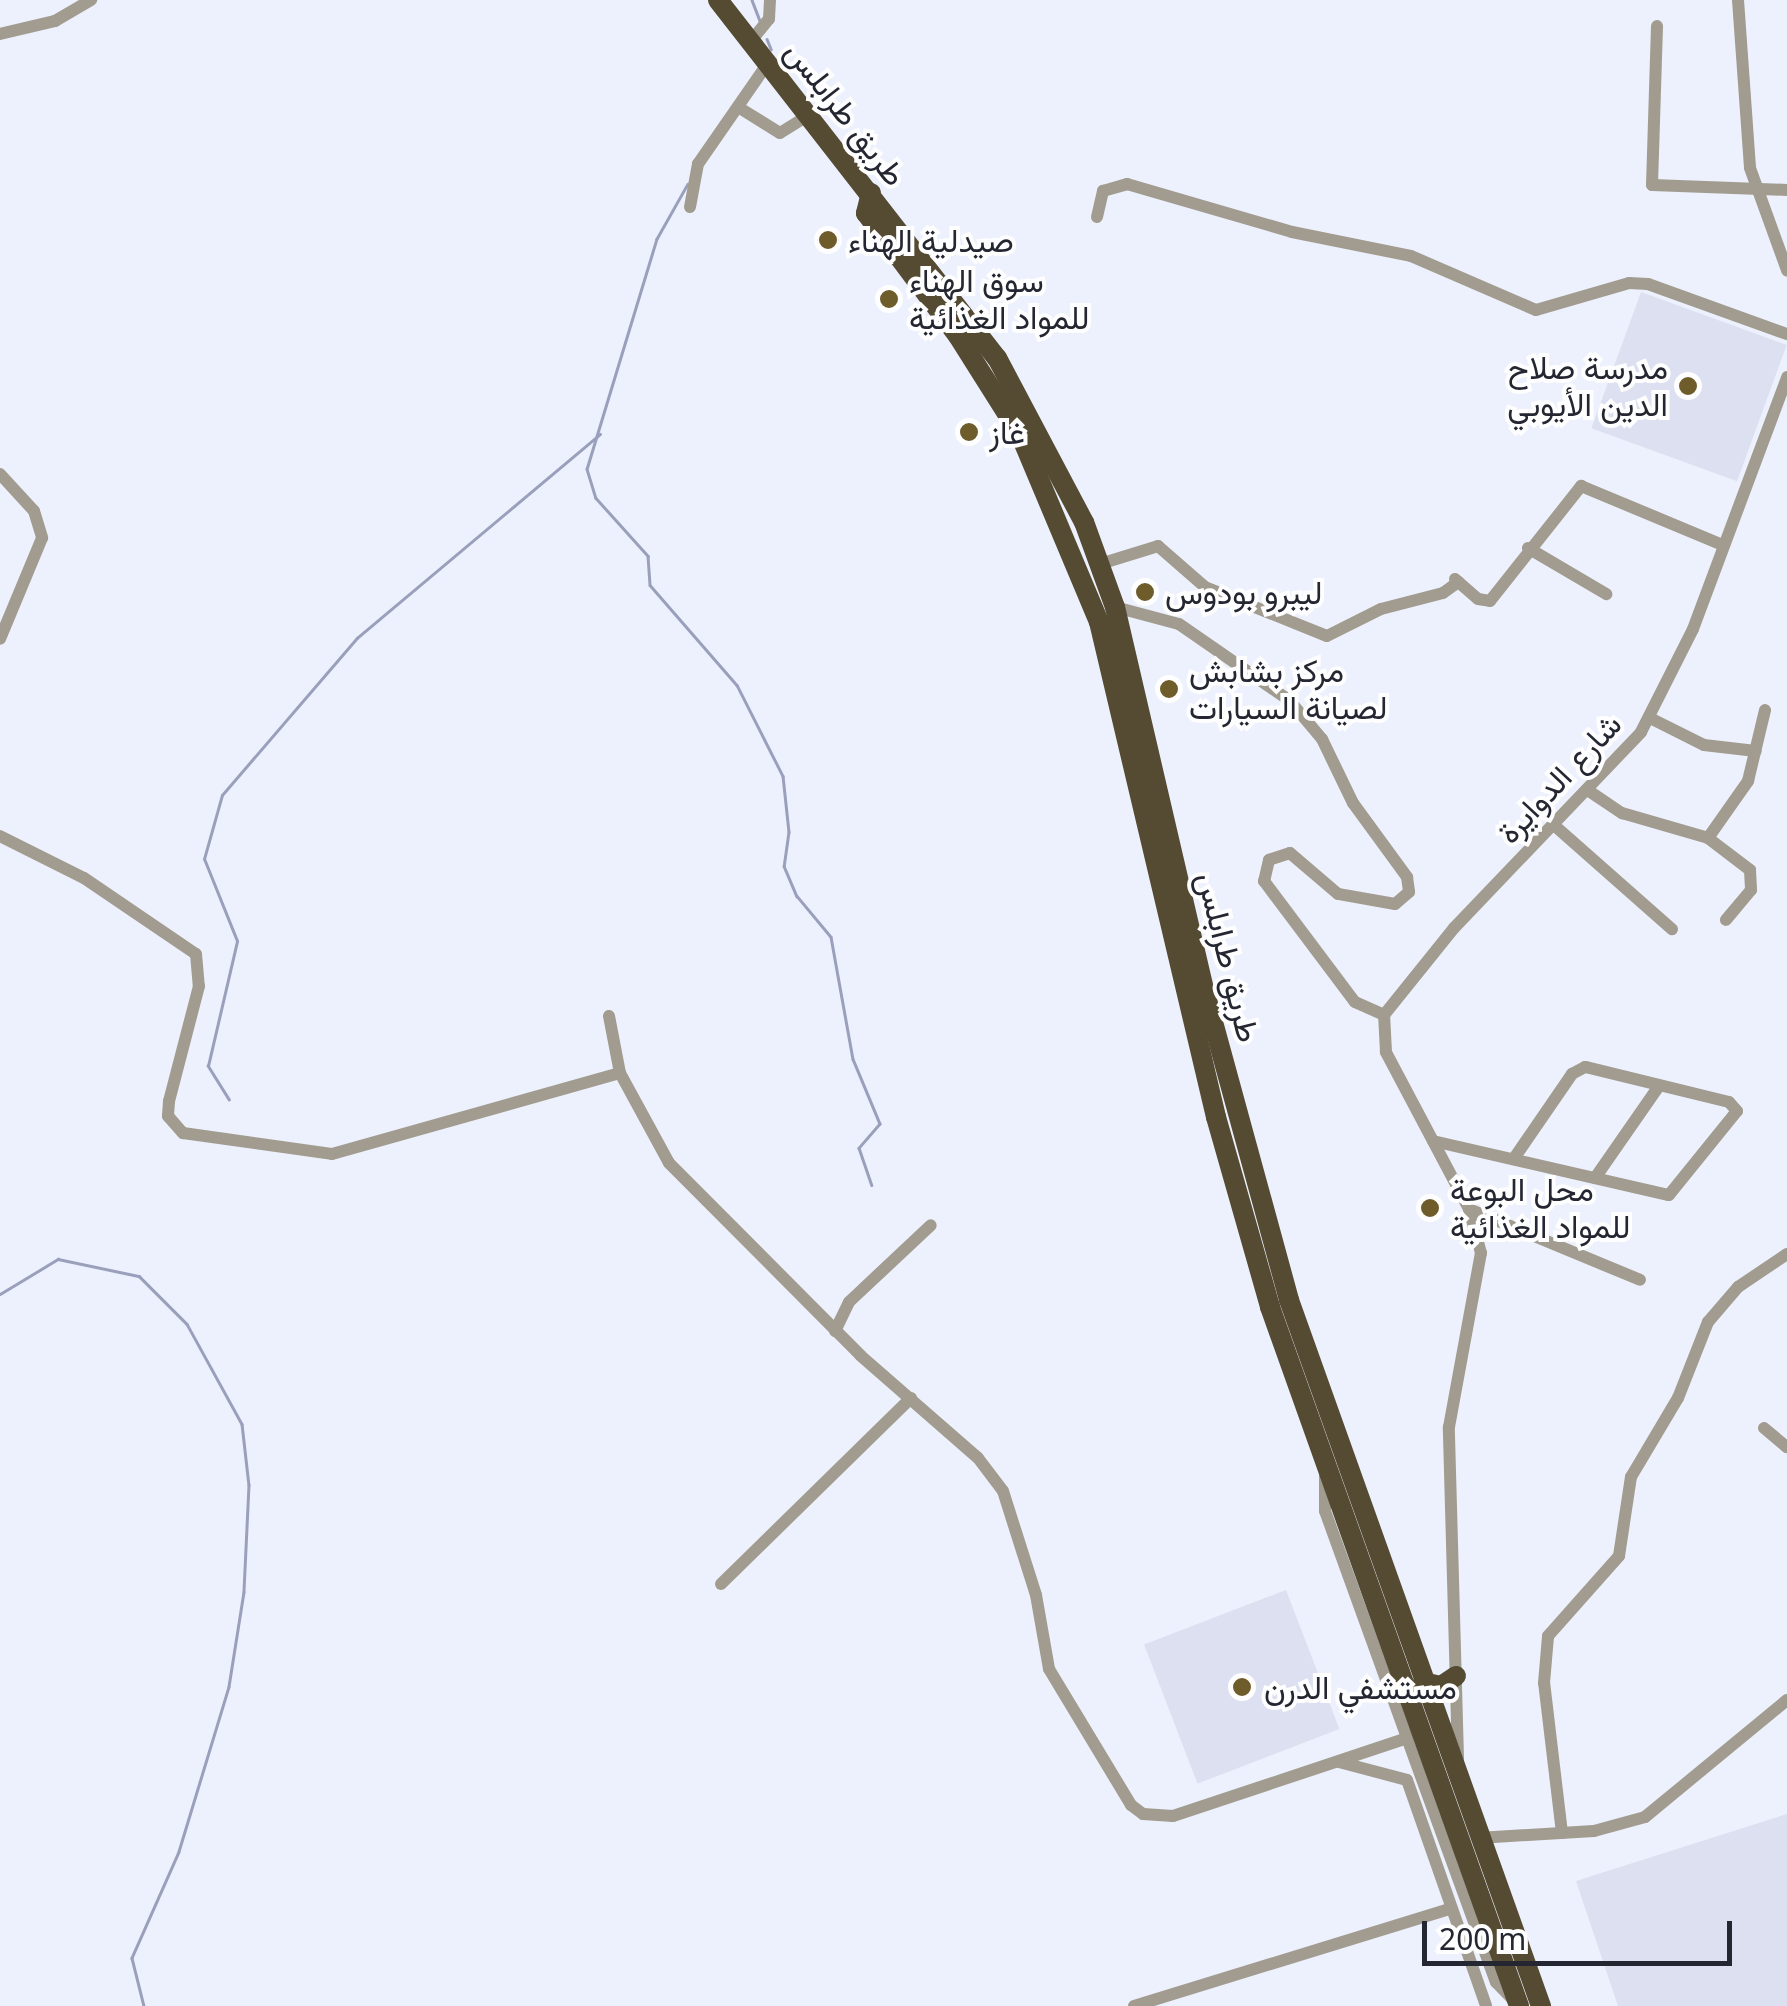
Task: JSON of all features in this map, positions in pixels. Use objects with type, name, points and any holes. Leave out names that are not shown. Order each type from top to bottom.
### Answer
[{"type":"highway","name":"طريق طرابلس","points":[[718,0],[871,193],[1030,410],[1100,564],[1115,607],[1204,989],[1279,1264],[1458,1782],[1541,2006]]},
{"type":"highway","points":[[871,193],[866,213],[969,352],[1020,434],[1093,606],[1221,1134],[1325,1469],[1519,2006]]},
{"type":"highway","points":[[1423,1682],[1441,1686],[1456,1676]]},
{"type":"street","points":[[0,34],[55,21],[91,0]]},
{"type":"street","points":[[751,42],[769,19],[770,0]]},
{"type":"street","points":[[1738,0],[1754,190],[1787,270]]},
{"type":"street","points":[[1656,26],[1652,185],[1787,190]]},
{"type":"street","points":[[690,207],[695,170],[768,63]]},
{"type":"street","points":[[738,107],[784,133],[808,115]]},
{"type":"street","points":[[1097,218],[1103,191],[1127,184],[1292,232],[1411,256],[1536,310],[1629,282],[1648,284],[1787,334]]},
{"type":"street","name":"شارع الدوايرة","points":[[1384,1016],[1454,928],[1589,791],[1650,718],[1693,629],[1787,377]]},
{"type":"street","points":[[0,474],[34,510],[42,538],[0,639]]},
{"type":"street","points":[[1100,564],[1143,548],[1162,548],[1205,586],[1327,636],[1380,609],[1457,580],[1490,601],[1580,486],[1723,545]]},
{"type":"street","points":[[1528,548],[1606,594]]},
{"type":"street","points":[[1115,607],[1179,624],[1290,701],[1322,739],[1352,803],[1407,876],[1409,892],[1395,904],[1338,894],[1290,852],[1269,860],[1264,881],[1356,1002],[1384,1016],[1386,1052],[1468,1208],[1480,1269],[1449,1427],[1458,1782]]},
{"type":"street","points":[[1708,838],[1748,781],[1765,710]]},
{"type":"street","points":[[1650,718],[1690,740],[1756,752]]},
{"type":"street","points":[[1589,791],[1622,812],[1708,838],[1753,875],[1750,890],[1726,920]]},
{"type":"street","points":[[1554,826],[1672,929]]},
{"type":"street","points":[[0,836],[84,878],[196,954],[199,986],[168,1102],[168,1116],[182,1133],[332,1154],[620,1073]]},
{"type":"street","points":[[609,1016],[620,1073],[669,1163],[835,1330],[978,1458],[1002,1491],[1036,1594],[1049,1669],[1131,1804],[1144,1814],[1173,1816],[1406,1738]]},
{"type":"street","points":[[1433,1141],[1670,1195],[1736,1118],[1729,1102],[1578,1070],[1515,1157]]},
{"type":"street","points":[[1595,1178],[1659,1086]]},
{"type":"street","points":[[1468,1208],[1640,1280]]},
{"type":"street","points":[[835,1330],[849,1302],[931,1225]]},
{"type":"street","points":[[1562,1833],[1544,1683],[1548,1636],[1619,1556],[1632,1477],[1678,1398],[1708,1322],[1738,1287],[1787,1254]]},
{"type":"street","points":[[721,1584],[911,1398]]},
{"type":"street","points":[[1764,1428],[1787,1447]]},
{"type":"street","points":[[1325,1469],[1325,1511],[1406,1738],[1496,1982],[1519,2006]]},
{"type":"street","points":[[1478,1838],[1613,1828],[1660,1810],[1787,1700]]},
{"type":"street","points":[[1340,1762],[1406,1780],[1486,2006]]},
{"type":"street","points":[[1134,2006],[1449,1909]]},
{"type":"shaded area","name":"مدرسة صلاح الدين الأيوبي","points":[[1641,292],[1787,345],[1737,481],[1591,428]]},
{"type":"shaded area","name":"مستشفي الدرن","points":[[1286,1590],[1339,1729],[1197,1784],[1144,1644]]},
{"type":"shaded area","points":[[1787,1814],[1787,2006],[1618,2006],[1576,1881]]},
{"type":"waterway","points":[[752,0],[760,21]]},
{"type":"waterway","points":[[767,39],[771,49]]},
{"type":"waterway","points":[[688,184],[657,239],[587,469],[596,498],[648,556],[650,585],[737,685],[783,776],[789,832],[784,866],[797,896],[831,937],[853,1059],[880,1124],[859,1148],[872,1185]]},
{"type":"waterway","points":[[229,1100],[208,1066],[237,941],[204,859],[222,795],[357,638],[600,434]]},
{"type":"waterway","points":[[0,1294],[58,1259],[139,1276],[187,1324],[242,1424],[249,1485],[244,1592],[229,1687],[179,1852],[132,1958],[144,2006]]},
{"type":"place","name":"صيدلية الهناء","points":[[828,240]]},
{"type":"place","name":"سوق الهناء للمواد الغذائية","points":[[889,299]]},
{"type":"place","name":"مدرسة صلاح الدين الأيوبي","points":[[1688,386]]},
{"type":"place","name":"غاز","points":[[969,432]]},
{"type":"place","name":"ليبرو بودوس","points":[[1145,592]]},
{"type":"place","name":"مركز بشابش لصيانة السيارات","points":[[1169,689]]},
{"type":"place","name":"محل البوعة للمواد الغذائية","points":[[1430,1208]]},
{"type":"place","name":"مستشفي الدرن","points":[[1242,1687]]}]
